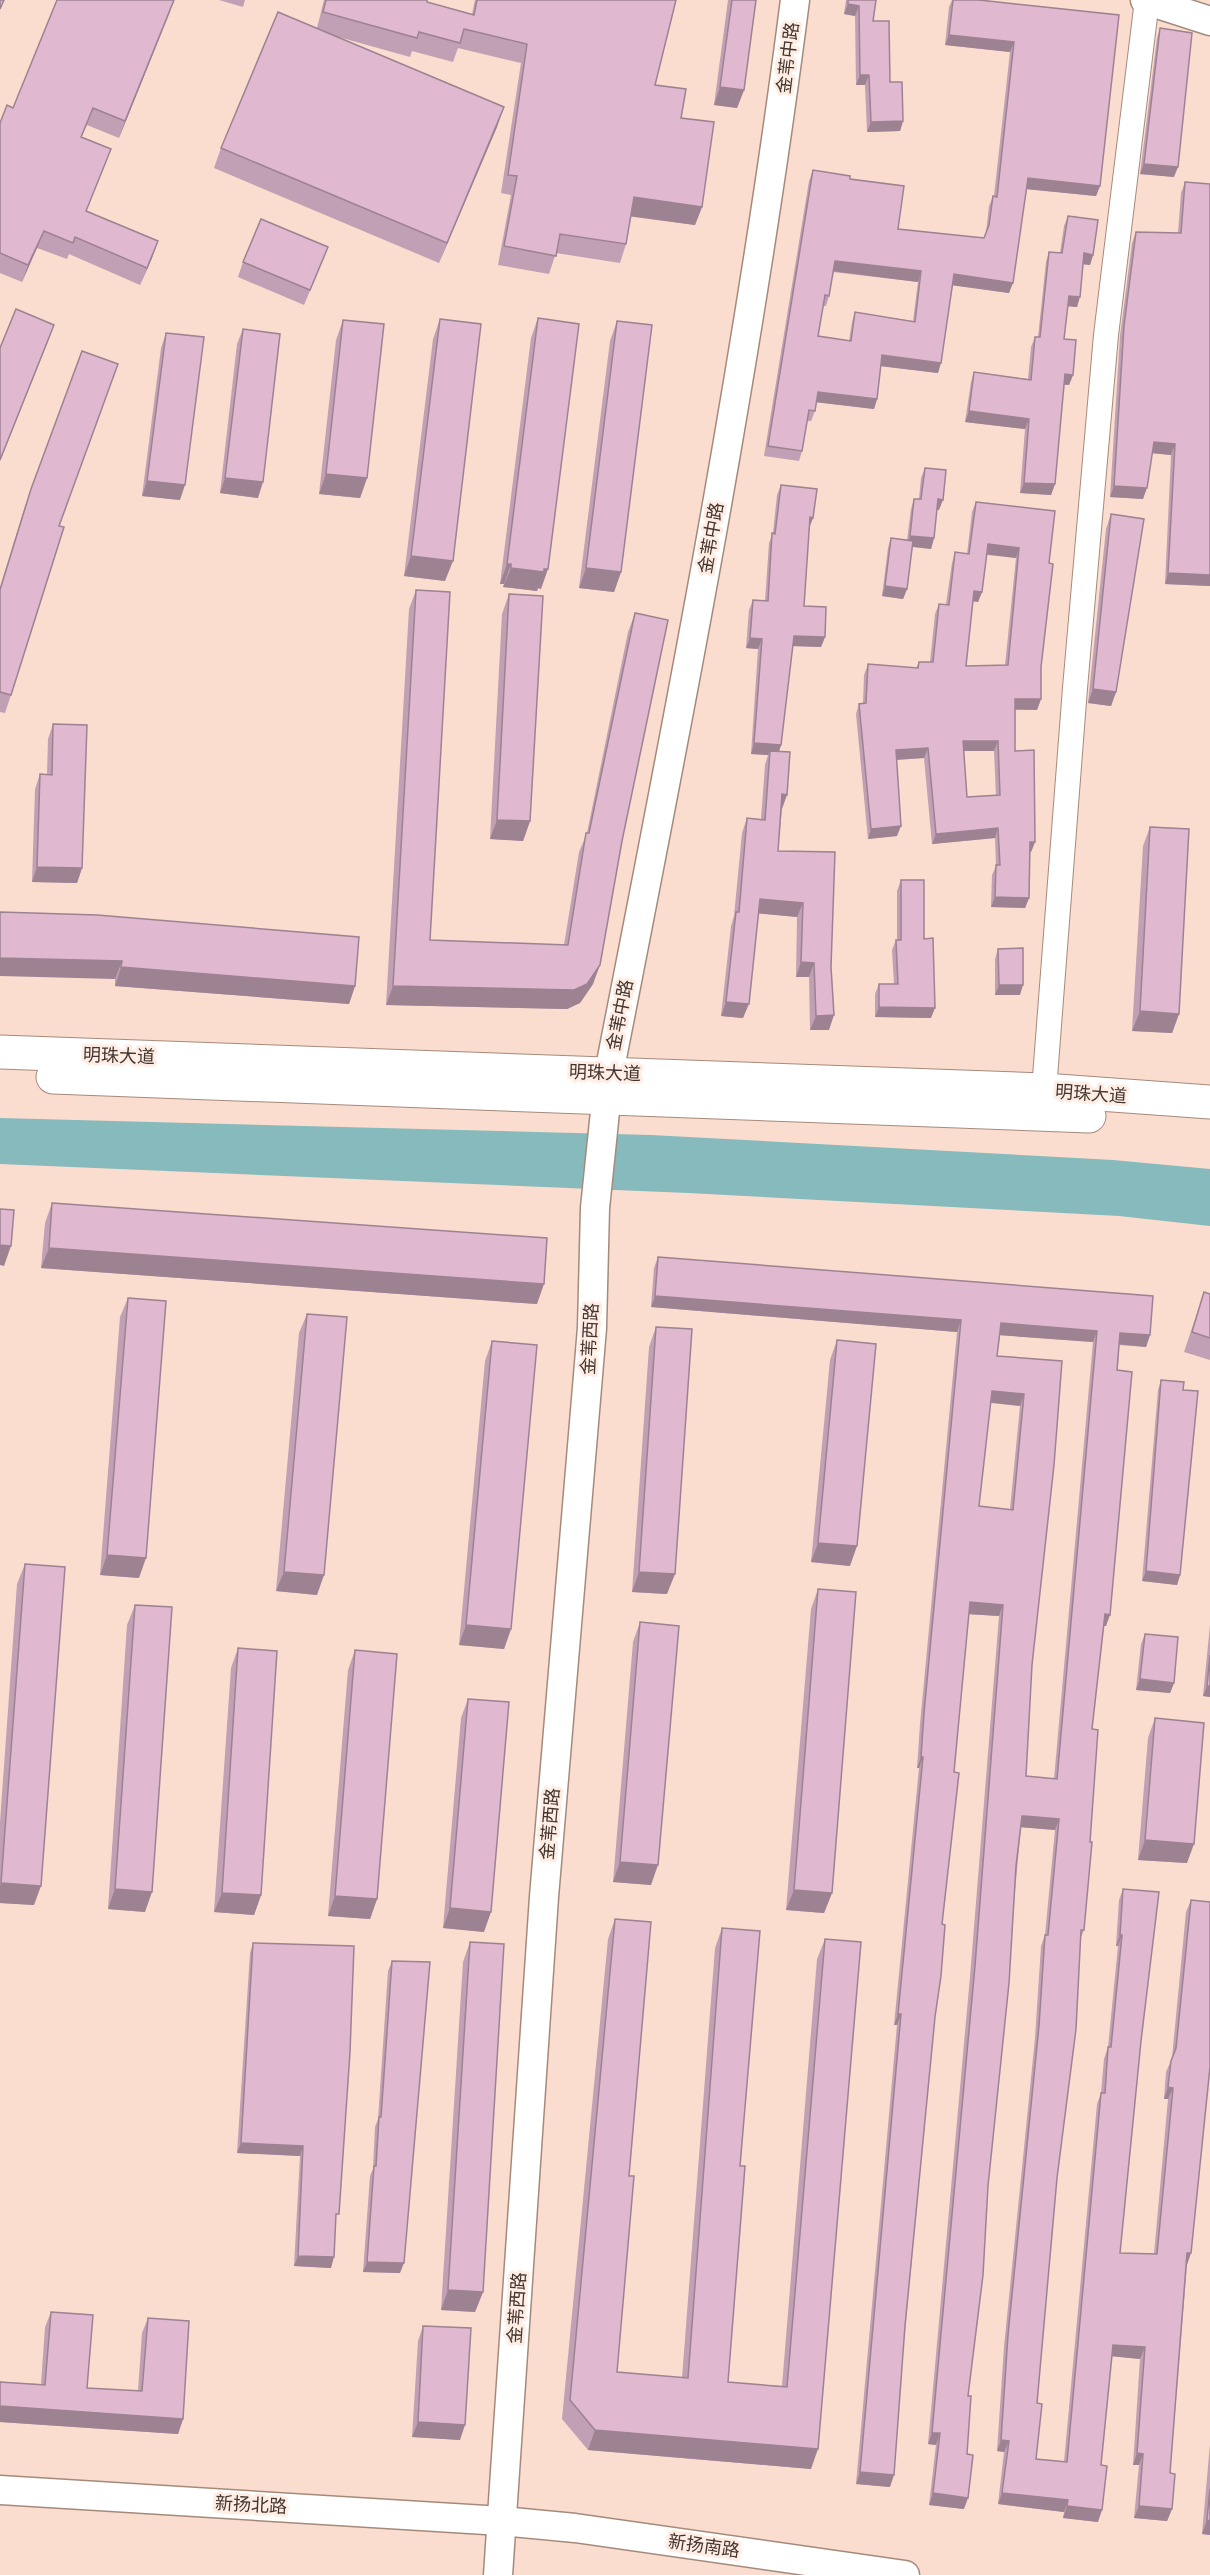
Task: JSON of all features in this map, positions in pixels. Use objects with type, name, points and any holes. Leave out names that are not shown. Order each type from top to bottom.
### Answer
[{"type":"main road","name":"明珠大道","points":[[0,1052],[606,1097],[1044,1090],[1210,1102]]},
{"type":"main road","name":"明珠大道","points":[[0,1075],[1048,1114],[1210,1125]]},
{"type":"street","name":"金苇中路","points":[[606,1097],[695,630],[773,171],[795,0]]},
{"type":"street","points":[[1044,1090],[1075,688],[1106,335],[1146,0],[1210,21]]},
{"type":"street","name":"金苇西路","points":[[498,2575],[543,1908],[592,1328],[595,1208],[606,1097]]},
{"type":"street","name":"新扬北路","points":[[0,2490],[502,2521]]},
{"type":"street","name":"新扬南路","points":[[502,2521],[575,2528],[905,2575]]},
{"type":"water","points":[[0,1118],[651,1135],[1113,1160],[1210,1169],[1210,1226],[1119,1216],[688,1193],[0,1164]]},
{"type":"building","points":[[57,0],[174,0],[125,121],[93,108],[81,137],[111,149],[86,211],[158,241],[147,268],[75,237],[73,243],[44,231],[28,265],[0,253],[0,123],[7,105],[13,108]]},
{"type":"building","points":[[326,0],[427,0],[427,2],[474,15],[477,0],[676,0],[655,85],[686,89],[681,118],[714,122],[702,207],[634,197],[626,244],[560,234],[556,256],[504,246],[517,176],[508,175],[527,44],[464,29],[460,43],[419,32],[417,38],[323,12]]},
{"type":"building","points":[[732,0],[756,0],[744,90],[720,87]]},
{"type":"building","points":[[848,0],[876,0],[873,21],[889,21],[890,82],[902,82],[903,121],[871,122],[869,75],[860,75],[859,6],[848,4]]},
{"type":"building","points":[[953,0],[979,0],[1119,15],[1100,186],[1028,178],[1013,283],[954,274],[941,363],[882,355],[877,399],[818,392],[815,411],[809,410],[802,451],[768,446],[813,170],[850,176],[850,179],[904,186],[898,229],[984,238],[989,225],[993,196],[997,197],[1014,42],[949,35]],"holes":[[[835,261],[921,271],[915,322],[855,312],[851,341],[818,336],[825,295],[829,296]]]},
{"type":"building","points":[[278,12],[504,107],[447,243],[221,148]]},
{"type":"building","points":[[1160,28],[1192,33],[1178,167],[1144,164]]},
{"type":"building","points":[[1185,182],[1210,184],[1210,575],[1168,573],[1175,444],[1154,442],[1147,488],[1114,486],[1124,326],[1136,232],[1181,233]]},
{"type":"building","points":[[1068,216],[1098,220],[1093,255],[1084,253],[1080,297],[1069,296],[1064,339],[1076,340],[1073,375],[1065,374],[1055,484],[1024,483],[1029,419],[969,411],[974,372],[1031,380],[1035,337],[1040,337],[1049,252],[1062,253]]},
{"type":"building","points":[[261,219],[328,247],[310,290],[243,262]]},
{"type":"building","points":[[16,309],[54,325],[0,460],[0,348]]},
{"type":"building","points":[[538,318],[579,324],[548,569],[544,569],[544,572],[511,568],[511,564],[507,564]]},
{"type":"building","points":[[440,319],[481,324],[453,561],[411,556]]},
{"type":"building","points":[[343,320],[384,324],[367,478],[326,474]]},
{"type":"building","points":[[617,321],[652,325],[621,572],[586,568]]},
{"type":"building","points":[[243,329],[280,334],[263,482],[225,478]]},
{"type":"building","points":[[166,333],[204,337],[185,485],[147,481]]},
{"type":"building","points":[[82,351],[118,364],[59,526],[64,527],[11,695],[0,692],[0,590],[31,489]]},
{"type":"building","points":[[925,468],[946,470],[943,500],[938,499],[934,538],[910,536],[914,499],[921,499]]},
{"type":"building","points":[[781,485],[817,489],[813,518],[810,517],[804,606],[826,607],[825,637],[794,636],[781,745],[754,743],[762,639],[750,638],[753,600],[768,601],[772,533],[775,534]]},
{"type":"building","points":[[976,502],[1055,511],[1049,563],[1053,564],[1041,667],[1041,699],[1015,699],[1015,751],[1034,750],[1035,842],[1030,842],[1029,898],[995,897],[996,865],[1000,865],[998,828],[936,834],[928,748],[896,750],[901,826],[871,829],[859,704],[866,703],[868,664],[918,668],[919,662],[933,662],[939,604],[949,605],[955,552],[969,554]],"holes":[[[988,544],[1019,548],[1008,665],[966,666],[974,591],[982,592]],[[963,741],[998,741],[1000,795],[967,797]]]},
{"type":"building","points":[[1111,514],[1144,519],[1116,692],[1093,689]]},
{"type":"building","points":[[891,538],[913,541],[907,589],[885,586]]},
{"type":"building","points":[[416,590],[450,592],[430,940],[568,945],[586,833],[589,833],[635,613],[668,620],[622,841],[600,965],[587,984],[574,990],[393,986]]},
{"type":"building","points":[[509,594],[543,596],[530,821],[497,820]]},
{"type":"building","points":[[53,724],[87,725],[82,868],[37,867],[40,774],[52,775]]},
{"type":"building","points":[[770,751],[790,752],[787,795],[782,794],[778,851],[835,852],[831,967],[834,1015],[816,1016],[814,963],[801,962],[803,903],[760,899],[749,1004],[726,1002],[736,912],[739,912],[747,818],[765,820]]},
{"type":"building","points":[[1150,827],[1189,829],[1179,1014],[1140,1011]]},
{"type":"building","points":[[901,880],[924,880],[924,939],[933,938],[935,1008],[879,1007],[879,984],[898,984],[896,940],[901,940]]},
{"type":"building","points":[[0,912],[97,915],[359,937],[355,986],[121,967],[122,961],[0,958]]},
{"type":"building","points":[[1023,948],[1023,985],[999,985],[998,949]]},
{"type":"building","points":[[52,1203],[547,1238],[544,1284],[49,1248]]},
{"type":"building","points":[[0,1209],[14,1210],[11,1246],[0,1245]]},
{"type":"building","points":[[658,1257],[1153,1296],[1150,1335],[1120,1333],[1117,1370],[1132,1372],[1110,1615],[1105,1614],[1092,1729],[1098,1730],[1090,1842],[1092,1842],[1084,1930],[1081,1930],[1076,2029],[1057,2178],[1037,2403],[1042,2404],[1036,2459],[1067,2462],[1101,2093],[1105,2093],[1108,2047],[1111,2047],[1122,1935],[1120,1935],[1123,1889],[1159,1892],[1141,2041],[1120,2253],[1157,2254],[1173,2088],[1168,2087],[1171,2061],[1176,2048],[1191,1900],[1210,1902],[1210,2067],[1191,2253],[1187,2253],[1170,2473],[1175,2474],[1172,2509],[1139,2506],[1143,2454],[1137,2453],[1145,2347],[1113,2345],[1101,2465],[1107,2466],[1102,2510],[1067,2506],[1068,2500],[1002,2493],[1009,2441],[1001,2440],[1008,2335],[1039,2026],[1045,1935],[1048,1935],[1059,1819],[1024,1816],[1022,1816],[1016,1866],[1009,1983],[988,2186],[983,2275],[968,2396],[971,2396],[967,2454],[973,2455],[968,2498],[933,2493],[940,2433],[932,2433],[975,1966],[1003,1605],[970,1602],[954,1772],[959,1773],[942,1924],[945,1925],[941,1976],[905,2326],[894,2475],[860,2472],[901,2014],[898,2014],[923,1757],[921,1757],[924,1713],[961,1320],[655,1296]],"holes":[[[1001,1323],[1097,1331],[1057,1779],[1026,1776],[1032,1665],[1054,1465],[1062,1361],[997,1356]],[[992,1391],[1024,1394],[1013,1510],[979,1506]]]},
{"type":"building","points":[[1204,1292],[1210,1294],[1210,1338],[1192,1332]]},
{"type":"building","points":[[128,1298],[166,1301],[146,1558],[107,1555]]},
{"type":"building","points":[[307,1314],[347,1317],[324,1575],[284,1572]]},
{"type":"building","points":[[656,1327],[692,1329],[675,1574],[639,1572]]},
{"type":"building","points":[[837,1340],[876,1344],[857,1546],[818,1543]]},
{"type":"building","points":[[492,1341],[537,1345],[511,1629],[466,1625]]},
{"type":"building","points":[[1161,1380],[1184,1382],[1183,1390],[1198,1391],[1180,1575],[1146,1571]]},
{"type":"building","points":[[25,1564],[65,1567],[41,1886],[1,1883]]},
{"type":"building","points":[[818,1589],[856,1592],[832,1893],[794,1890]]},
{"type":"building","points":[[135,1605],[172,1607],[152,1892],[115,1889]]},
{"type":"building","points":[[640,1622],[679,1626],[658,1865],[620,1862]]},
{"type":"building","points":[[1145,1634],[1178,1637],[1174,1683],[1140,1679]]},
{"type":"building","points":[[238,1648],[277,1651],[261,1895],[222,1893]]},
{"type":"building","points":[[355,1650],[397,1654],[377,1899],[335,1896]]},
{"type":"building","points":[[1210,1655],[1210,1686],[1207,1686]]},
{"type":"building","points":[[468,1699],[509,1702],[491,1912],[450,1908]]},
{"type":"building","points":[[1155,1718],[1204,1723],[1194,1844],[1145,1840]]},
{"type":"building","points":[[615,1919],[651,1922],[629,2176],[634,2176],[617,2372],[688,2378],[722,1928],[760,1931],[740,2166],[745,2166],[728,2382],[787,2387],[825,1939],[861,1942],[818,2449],[595,2430],[570,2400]]},
{"type":"building","points":[[470,1942],[504,1944],[483,2292],[448,2290]]},
{"type":"building","points":[[253,1943],[354,1946],[350,2052],[334,2257],[298,2256],[303,2146],[241,2143]]},
{"type":"building","points":[[392,1961],[430,1962],[404,2263],[367,2262],[374,2166],[376,2166],[379,2117],[381,2117]]},
{"type":"building","points":[[51,2312],[93,2315],[87,2388],[142,2391],[148,2318],[189,2321],[183,2419],[0,2406],[0,2382],[45,2385]]},
{"type":"building","points":[[423,2326],[471,2328],[465,2425],[418,2422]]},
{"type":"building","points":[[1210,2489],[1210,2521],[1207,2520]]}]
